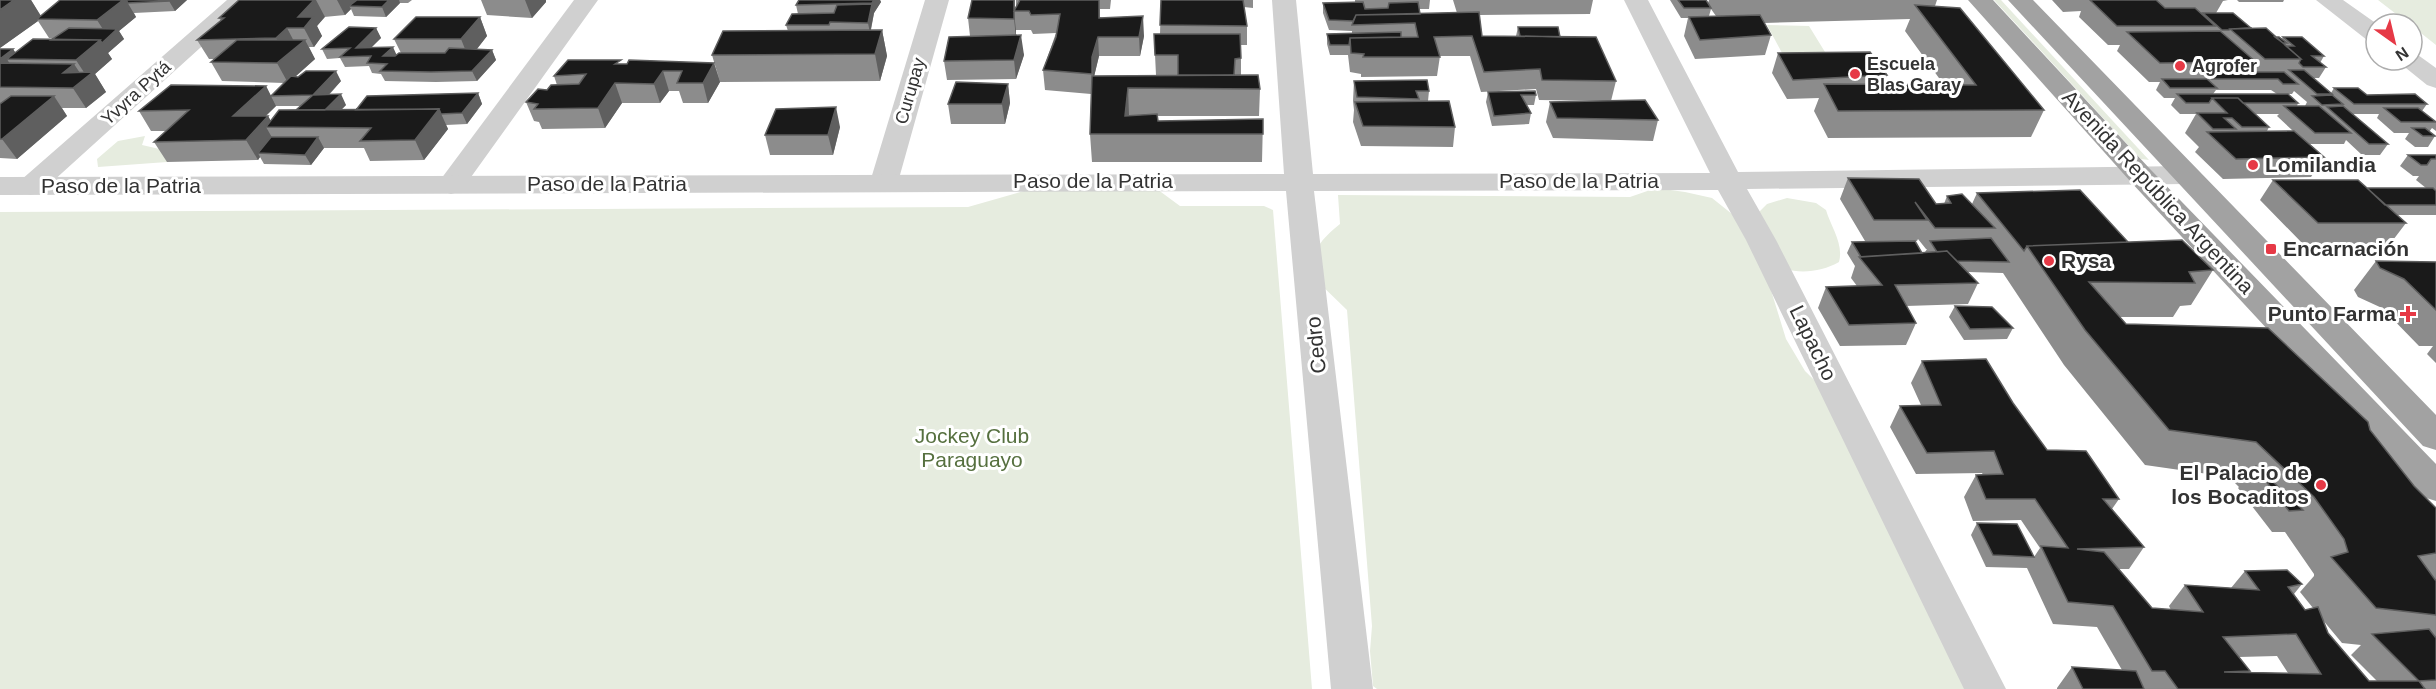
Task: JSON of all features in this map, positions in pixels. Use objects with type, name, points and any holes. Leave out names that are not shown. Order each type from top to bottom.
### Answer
[{"type":"highway","name":"Avenida República Argentina","points":[[1980,0],[2140,175],[2436,487]]},
{"type":"highway","name":"Avenida República Argentina","points":[[2020,0],[2436,437]]},
{"type":"street","name":"Yvyra Pytá","points":[[31,186],[241,0]]},
{"type":"street","points":[[451,185],[586,0]]},
{"type":"street","name":"Curupay","points":[[884,183],[937,0]]},
{"type":"street","name":"Cedro","points":[[1284,0],[1299,181],[1352,689]]},
{"type":"street","name":"Lapacho","points":[[1636,0],[1728,181],[1761,240],[1985,689]]},
{"type":"street","points":[[2328,0],[2364,26]]},
{"type":"street","name":"Paso de la Patria","points":[[0,186],[1728,181],[2186,175]]},
{"type":"green space","points":[[1994,0],[2001,0],[2149,160],[2141,159]]},
{"type":"green space","points":[[2378,0],[2436,0],[2436,45],[2424,36],[2424,12],[2394,12]]},
{"type":"green space","points":[[1767,25],[1809,26],[1833,65],[1788,64]]},
{"type":"green space","points":[[145,136],[142,145],[177,153],[167,162],[98,167],[97,159],[118,141]]},
{"type":"green space","name":"Jockey Club Paraguayo","points":[[1146,181],[1180,206],[1264,206],[1273,210],[1312,689],[0,689],[0,212],[968,207],[1024,191]]},
{"type":"green space","points":[[1656,188],[1712,198],[1732,214],[1745,231],[1770,287],[1786,339],[1805,371],[1849,414],[1976,689],[1377,689],[1373,686],[1370,651],[1372,626],[1347,310],[1315,279],[1318,247],[1326,236],[1340,224],[1338,195],[1630,197]]},
{"type":"green space","points":[[1787,198],[1816,203],[1826,210],[1840,249],[1839,262],[1813,271],[1785,269],[1755,216],[1767,204]]},
{"type":"building","points":[[0,0],[14,0],[0,10]]},
{"type":"building","points":[[60,0],[123,0],[97,20],[37,19]]},
{"type":"building","points":[[126,0],[170,0],[128,3]]},
{"type":"building","points":[[239,0],[314,0],[298,17],[313,17],[304,28],[287,28],[276,38],[197,40],[224,18],[219,18]]},
{"type":"building","points":[[357,0],[389,0],[382,7],[349,6]]},
{"type":"building","points":[[799,0],[874,0],[872,3],[796,5]]},
{"type":"building","points":[[972,0],[1014,0],[1014,19],[968,18]]},
{"type":"building","points":[[1020,0],[1099,0],[1099,18],[1143,16],[1139,37],[1098,37],[1092,57],[1092,74],[1043,70],[1056,37],[1060,14],[1031,15],[1029,11],[1014,11]]},
{"type":"building","points":[[1161,0],[1243,0],[1247,26],[1160,25]]},
{"type":"building","points":[[1678,0],[1706,0],[1711,8],[1684,8]]},
{"type":"building","points":[[2090,0],[2156,0],[2165,8],[2195,8],[2215,26],[2117,26]]},
{"type":"building","points":[[1363,2],[1365,9],[1388,8],[1389,3],[1418,2],[1420,14],[1356,15],[1353,21],[1329,20],[1323,3]]},
{"type":"building","points":[[872,4],[868,23],[830,22],[829,25],[786,25],[792,14],[834,13],[837,5]]},
{"type":"building","points":[[1915,5],[1960,8],[2044,110],[1838,111],[1824,84],[1976,85]]},
{"type":"building","points":[[1479,12],[1482,36],[1596,37],[1616,81],[1542,80],[1540,69],[1484,72],[1472,36],[1434,37],[1440,57],[1363,57],[1364,54],[1351,53],[1350,38],[1418,37],[1415,23],[1352,25],[1356,15]]},
{"type":"building","points":[[2203,13],[2233,13],[2251,28],[2222,30]]},
{"type":"building","points":[[1760,15],[1771,35],[1700,40],[1689,17]]},
{"type":"building","points":[[416,17],[480,17],[461,39],[394,39]]},
{"type":"building","points":[[349,27],[376,28],[356,48],[393,47],[383,56],[395,56],[399,53],[445,53],[449,48],[492,50],[472,71],[380,71],[387,64],[367,63],[371,56],[340,57],[350,48],[322,49]]},
{"type":"building","points":[[1518,27],[1558,27],[1560,37],[1520,36]]},
{"type":"building","points":[[69,28],[117,29],[102,43],[100,40],[51,40]]},
{"type":"building","points":[[2266,28],[2301,59],[2265,59],[2230,29]]},
{"type":"building","points":[[882,30],[875,54],[712,55],[723,31]]},
{"type":"building","points":[[2220,31],[2256,62],[2160,63],[2127,32]]},
{"type":"building","points":[[1401,32],[1401,37],[1350,38],[1349,45],[1330,45],[1327,34]]},
{"type":"building","points":[[1154,34],[1240,34],[1241,58],[1235,59],[1234,75],[1178,75],[1178,55],[1155,55]]},
{"type":"building","points":[[1021,35],[1014,60],[944,61],[949,37]]},
{"type":"building","points":[[2275,37],[2279,37],[2287,43],[2283,43]]},
{"type":"building","points":[[2283,37],[2302,37],[2324,56],[2312,56],[2326,67],[2303,67],[2299,63],[2301,59],[2286,46],[2294,46]]},
{"type":"building","points":[[33,39],[100,40],[76,60],[7,59]]},
{"type":"building","points":[[237,40],[305,40],[277,63],[211,62]]},
{"type":"building","points":[[0,49],[13,49],[0,59]]},
{"type":"building","points":[[1870,52],[1887,75],[1793,80],[1778,53]]},
{"type":"building","points":[[568,60],[621,60],[615,64],[627,64],[629,60],[714,63],[703,83],[677,83],[682,71],[663,71],[654,84],[615,83],[598,108],[534,109],[538,104],[526,102],[538,89],[547,90],[551,85],[579,84],[586,74],[554,76]]},
{"type":"building","points":[[0,63],[74,64],[63,73],[93,72],[73,88],[0,87]]},
{"type":"building","points":[[2289,70],[2304,70],[2332,94],[2317,94]]},
{"type":"building","points":[[306,71],[336,71],[313,95],[271,96],[291,76],[298,77]]},
{"type":"building","points":[[2205,72],[2284,72],[2298,84],[2283,84],[2278,79],[2212,79]]},
{"type":"building","points":[[1258,75],[1260,89],[1128,88],[1125,116],[1157,114],[1158,121],[1263,119],[1263,134],[1090,134],[1092,76]]},
{"type":"building","points":[[2162,79],[2207,79],[2217,88],[2170,88]]},
{"type":"building","points":[[1427,80],[1429,91],[1416,91],[1419,99],[1357,97],[1354,81]]},
{"type":"building","points":[[956,82],[1008,84],[1002,104],[948,104]]},
{"type":"building","points":[[171,85],[266,86],[233,116],[268,116],[246,140],[154,142],[189,110],[139,111]]},
{"type":"building","points":[[2334,88],[2358,88],[2367,95],[2415,94],[2427,104],[2354,104]]},
{"type":"building","points":[[1535,91],[1536,95],[1521,95],[1531,113],[1494,116],[1488,92]]},
{"type":"building","points":[[478,93],[462,113],[441,114],[439,109],[356,110],[367,96]]},
{"type":"building","points":[[341,94],[325,110],[296,110],[313,95]]},
{"type":"building","points":[[2177,94],[2288,94],[2298,103],[2243,103],[2238,98],[2212,98],[2209,103],[2186,103]]},
{"type":"building","points":[[2332,95],[2343,104],[2322,105],[2312,96]]},
{"type":"building","points":[[11,96],[54,96],[0,139],[0,104]]},
{"type":"building","points":[[2212,98],[2238,98],[2269,127],[2242,127],[2232,118],[2224,118],[2236,129],[2213,129],[2197,113],[2227,113]]},
{"type":"building","points":[[1645,100],[1658,120],[1557,118],[1550,102]]},
{"type":"building","points":[[1449,101],[1455,127],[1363,126],[1355,102]]},
{"type":"building","points":[[2284,106],[2319,106],[2351,133],[2315,133]]},
{"type":"building","points":[[2343,106],[2388,144],[2369,144],[2327,107]]},
{"type":"building","points":[[836,107],[828,135],[765,135],[776,109]]},
{"type":"building","points":[[2384,108],[2418,108],[2436,122],[2401,122]]},
{"type":"building","points":[[439,109],[415,140],[360,141],[371,128],[266,127],[279,110]]},
{"type":"building","points":[[2412,128],[2425,128],[2435,136],[2423,136]]},
{"type":"building","points":[[2294,131],[2324,157],[2236,159],[2207,132]]},
{"type":"building","points":[[271,137],[318,137],[305,155],[258,153]]},
{"type":"building","points":[[2408,155],[2436,155],[2436,159],[2431,159],[2427,165],[2421,165]]},
{"type":"building","points":[[1848,178],[1919,179],[1936,204],[1951,203],[1947,196],[1962,194],[1995,228],[1935,228],[1915,202],[1927,220],[1874,220]]},
{"type":"building","points":[[2273,180],[2358,180],[2406,223],[2318,223]]},
{"type":"building","points":[[2367,188],[2433,188],[2436,191],[2436,205],[2385,205]]},
{"type":"building","points":[[2080,190],[2128,242],[2027,246],[2024,251],[1977,193]]},
{"type":"building","points":[[1991,238],[2009,262],[1957,261],[1947,251],[1937,252],[1930,241]]},
{"type":"building","points":[[2182,240],[2213,270],[2189,272],[2195,283],[2089,282],[2126,324],[2268,328],[2368,422],[2370,430],[2414,486],[2436,508],[2436,553],[2418,556],[2436,581],[2436,615],[2376,608],[2331,557],[2348,552],[2344,539],[2314,497],[2256,442],[2169,430],[2085,330],[2027,246]]},
{"type":"building","points":[[1915,241],[1922,253],[1861,257],[1852,242]]},
{"type":"building","points":[[1947,251],[1978,283],[1895,285],[1916,323],[1849,325],[1826,287],[1882,285],[1859,257]]},
{"type":"building","points":[[2376,261],[2436,262],[2436,310],[2404,279],[2380,268]]},
{"type":"building","points":[[1955,306],[1992,307],[2013,328],[1970,329]]},
{"type":"building","points":[[1986,359],[2013,403],[2047,450],[2086,451],[2119,499],[2103,499],[2144,547],[2077,549],[2104,552],[2152,608],[2203,612],[2185,585],[2259,590],[2245,571],[2287,570],[2302,584],[2288,587],[2305,610],[2318,607],[2328,633],[2369,681],[2419,681],[2425,689],[2178,689],[2165,671],[2152,671],[2113,606],[2068,602],[2041,546],[2068,548],[2035,499],[1986,499],[1976,475],[2003,474],[1994,451],[1927,453],[1900,406],[1941,405],[1922,361]],"holes":[[[2296,634],[2321,674],[2224,672],[2250,671],[2223,637]]]},
{"type":"building","points":[[2256,466],[2303,510],[2289,511]]},
{"type":"building","points":[[1977,523],[2017,524],[2034,557],[1993,555]]},
{"type":"building","points":[[2429,629],[2436,638],[2436,680],[2419,681],[2372,634]]},
{"type":"building","points":[[2072,667],[2136,671],[2144,689],[2083,689]]},
{"type":"place","name":"Agrofer","points":[[2180,66]]},
{"type":"place","name":"Escuela Blas Garay","points":[[1855,74]]},
{"type":"place","name":"Lomilandia","points":[[2253,165]]},
{"type":"place","name":"Encarnación","points":[[2271,249]]},
{"type":"place","name":"Rysa","points":[[2049,261]]},
{"type":"place","name":"Punto Farma","points":[[2408,314]]},
{"type":"place","name":"El Palacio de los Bocaditos","points":[[2321,485]]}]
